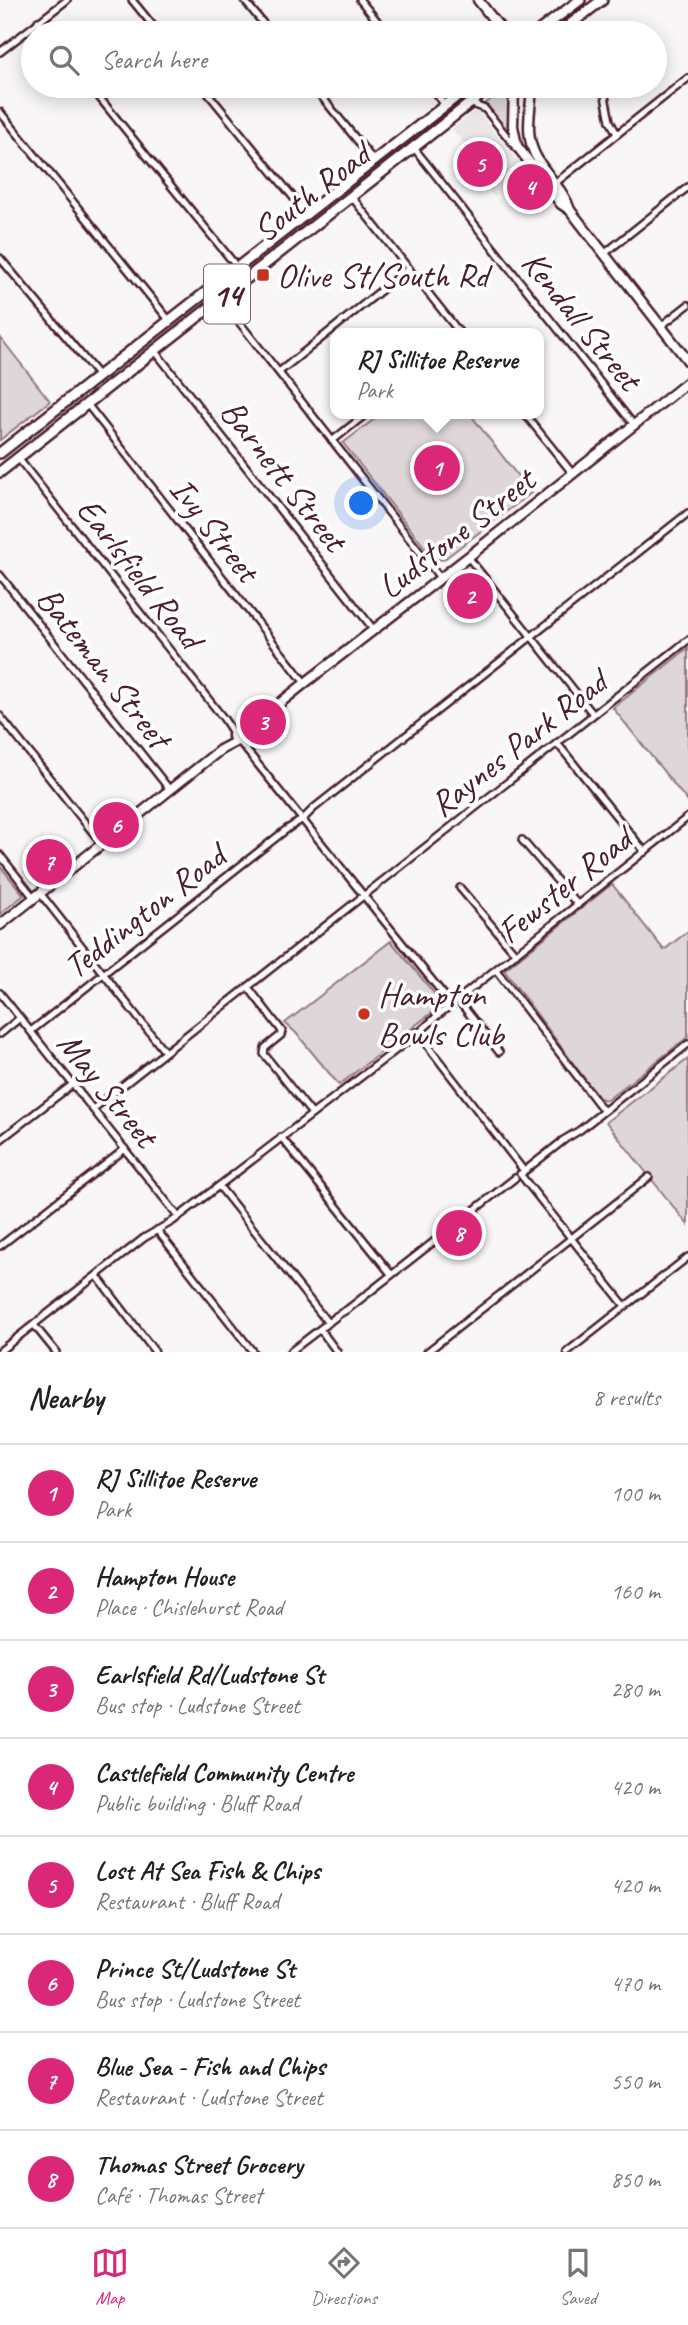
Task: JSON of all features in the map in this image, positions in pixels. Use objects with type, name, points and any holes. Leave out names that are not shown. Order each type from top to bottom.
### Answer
[{"type":"main road","points":[[552,21],[580,0]]},
{"type":"main road","points":[[575,21],[602,0]]},
{"type":"main road","name":"South Road","points":[[0,453],[456,98]]},
{"type":"main road","name":"South Road","points":[[0,472],[413,148],[473,98]]},
{"type":"main road","points":[[405,137],[413,148]]},
{"type":"main road","points":[[212,286],[221,299]]},
{"type":"main road","points":[[9,446],[18,458]]},
{"type":"street","points":[[38,21],[67,0]]},
{"type":"street","points":[[132,0],[149,21]]},
{"type":"street","points":[[244,0],[261,21]]},
{"type":"street","points":[[360,0],[377,21]]},
{"type":"street","points":[[478,0],[495,21]]},
{"type":"street","points":[[0,52],[21,35]]},
{"type":"street","points":[[667,95],[688,78]]},
{"type":"street","points":[[100,98],[237,267]]},
{"type":"street","points":[[212,98],[306,213]]},
{"type":"street","points":[[323,98],[374,160]]},
{"type":"street","points":[[439,98],[446,106]]},
{"type":"street","points":[[514,98],[514,137],[522,155]]},
{"type":"street","points":[[531,98],[528,122],[530,142],[552,186]]},
{"type":"street","points":[[605,98],[610,121],[617,134]]},
{"type":"street","points":[[552,186],[663,98]]},
{"type":"street","points":[[468,104],[485,109],[522,155],[567,200],[570,210],[688,360]]},
{"type":"street","points":[[0,112],[169,320]]},
{"type":"street","name":"Kendall Street","points":[[413,148],[634,425]]},
{"type":"street","points":[[604,254],[688,187]]},
{"type":"street","points":[[351,196],[456,328]]},
{"type":"street","points":[[0,258],[98,375]]},
{"type":"street","points":[[334,328],[409,268]]},
{"type":"street","points":[[221,299],[441,579]]},
{"type":"street","points":[[661,326],[688,305]]},
{"type":"street","points":[[279,372],[330,331]]},
{"type":"street","name":"Barnett Street","points":[[155,351],[374,630]]},
{"type":"street","name":"Ludstone Street","points":[[0,925],[688,382]]},
{"type":"street","name":"Ivy Street","points":[[87,404],[305,683]]},
{"type":"street","points":[[332,441],[360,419]]},
{"type":"street","points":[[529,419],[573,474]]},
{"type":"street","name":"Earlsfield Road","points":[[18,458],[452,1005]]},
{"type":"street","name":"Teddington Road","points":[[31,1031],[688,513]]},
{"type":"street","points":[[468,557],[593,715]]},
{"type":"street","name":"Bateman Street","points":[[0,575],[170,790]]},
{"type":"street","name":"Raynes Park Road","points":[[93,1109],[688,640]]},
{"type":"street","points":[[0,716],[102,844]]},
{"type":"street","points":[[557,743],[645,852]]},
{"type":"street","name":"Fewster Road","points":[[0,1352],[312,1114],[688,817]]},
{"type":"street","points":[[522,840],[578,905]]},
{"type":"street","points":[[0,855],[104,974],[165,1052]]},
{"type":"street","points":[[460,888],[516,954]]},
{"type":"street","points":[[496,970],[603,1110]]},
{"type":"street","points":[[248,987],[282,1031],[281,1035],[265,1048],[265,1057],[312,1114]]},
{"type":"street","name":"May Street","points":[[0,993],[178,1216]]},
{"type":"street","points":[[458,1000],[499,1052]]},
{"type":"street","points":[[0,1034],[20,1018]]},
{"type":"street","points":[[417,1032],[520,1175],[625,1306]]},
{"type":"street","points":[[290,1352],[688,1044]]},
{"type":"street","points":[[0,1140],[72,1084]]},
{"type":"street","points":[[281,1137],[391,1274]]},
{"type":"street","points":[[0,1246],[125,1149]]},
{"type":"street","points":[[427,1352],[649,1177]]},
{"type":"street","points":[[219,1186],[328,1323]]},
{"type":"street","points":[[157,1230],[253,1352]]},
{"type":"street","points":[[567,1352],[688,1257]]},
{"type":"street","points":[[97,1276],[156,1352]]},
{"type":"street","points":[[34,1325],[56,1352]]},
{"type":"street","points":[[320,1329],[337,1352]]},
{"type":"shaded area","points":[[493,98],[509,98],[511,138],[485,104]]},
{"type":"shaded area","points":[[473,112],[479,113],[526,171],[494,197],[467,164],[475,157],[452,129]]},
{"type":"shaded area","points":[[0,337],[50,401],[0,440]]},
{"type":"shaded area","points":[[374,419],[474,419],[531,493],[443,560],[433,558],[343,443]]},
{"type":"shaded area","points":[[688,648],[688,802],[613,708]]},
{"type":"shaded area","points":[[42,838],[61,862],[32,885],[22,872],[38,860],[29,848],[33,844],[43,856],[47,853],[38,841]]},
{"type":"shaded area","points":[[0,866],[24,895],[0,914]]},
{"type":"shaded area","points":[[612,884],[664,950],[688,931],[688,1037],[607,1100],[599,1098],[504,970]]},
{"type":"shaded area","name":"Hampton Bowls Club","points":[[391,941],[443,1004],[339,1085],[285,1023]]},
{"type":"shaded area","points":[[688,1059],[688,1225],[606,1122]]},
{"type":"place","name":"Lost At Sea Fish & Chips","points":[[480,164]]},
{"type":"place","name":"Castlefield Community Centre","points":[[530,187]]},
{"type":"place","name":"Olive St/South Rd","points":[[263,275]]},
{"type":"place","name":"RJ Sillitoe Reserve","points":[[437,468]]},
{"type":"place","name":"Hampton House","points":[[470,596]]},
{"type":"place","name":"Earlsfield Rd/Ludstone St","points":[[263,722]]},
{"type":"place","name":"Prince St/Ludstone St","points":[[116,825]]},
{"type":"place","name":"Blue Sea - Fish and Chips","points":[[49,862]]},
{"type":"place","name":"Hampton Bowls Club","points":[[364,1014]]},
{"type":"place","name":"Thomas Street Grocery","points":[[459,1233]]}]
